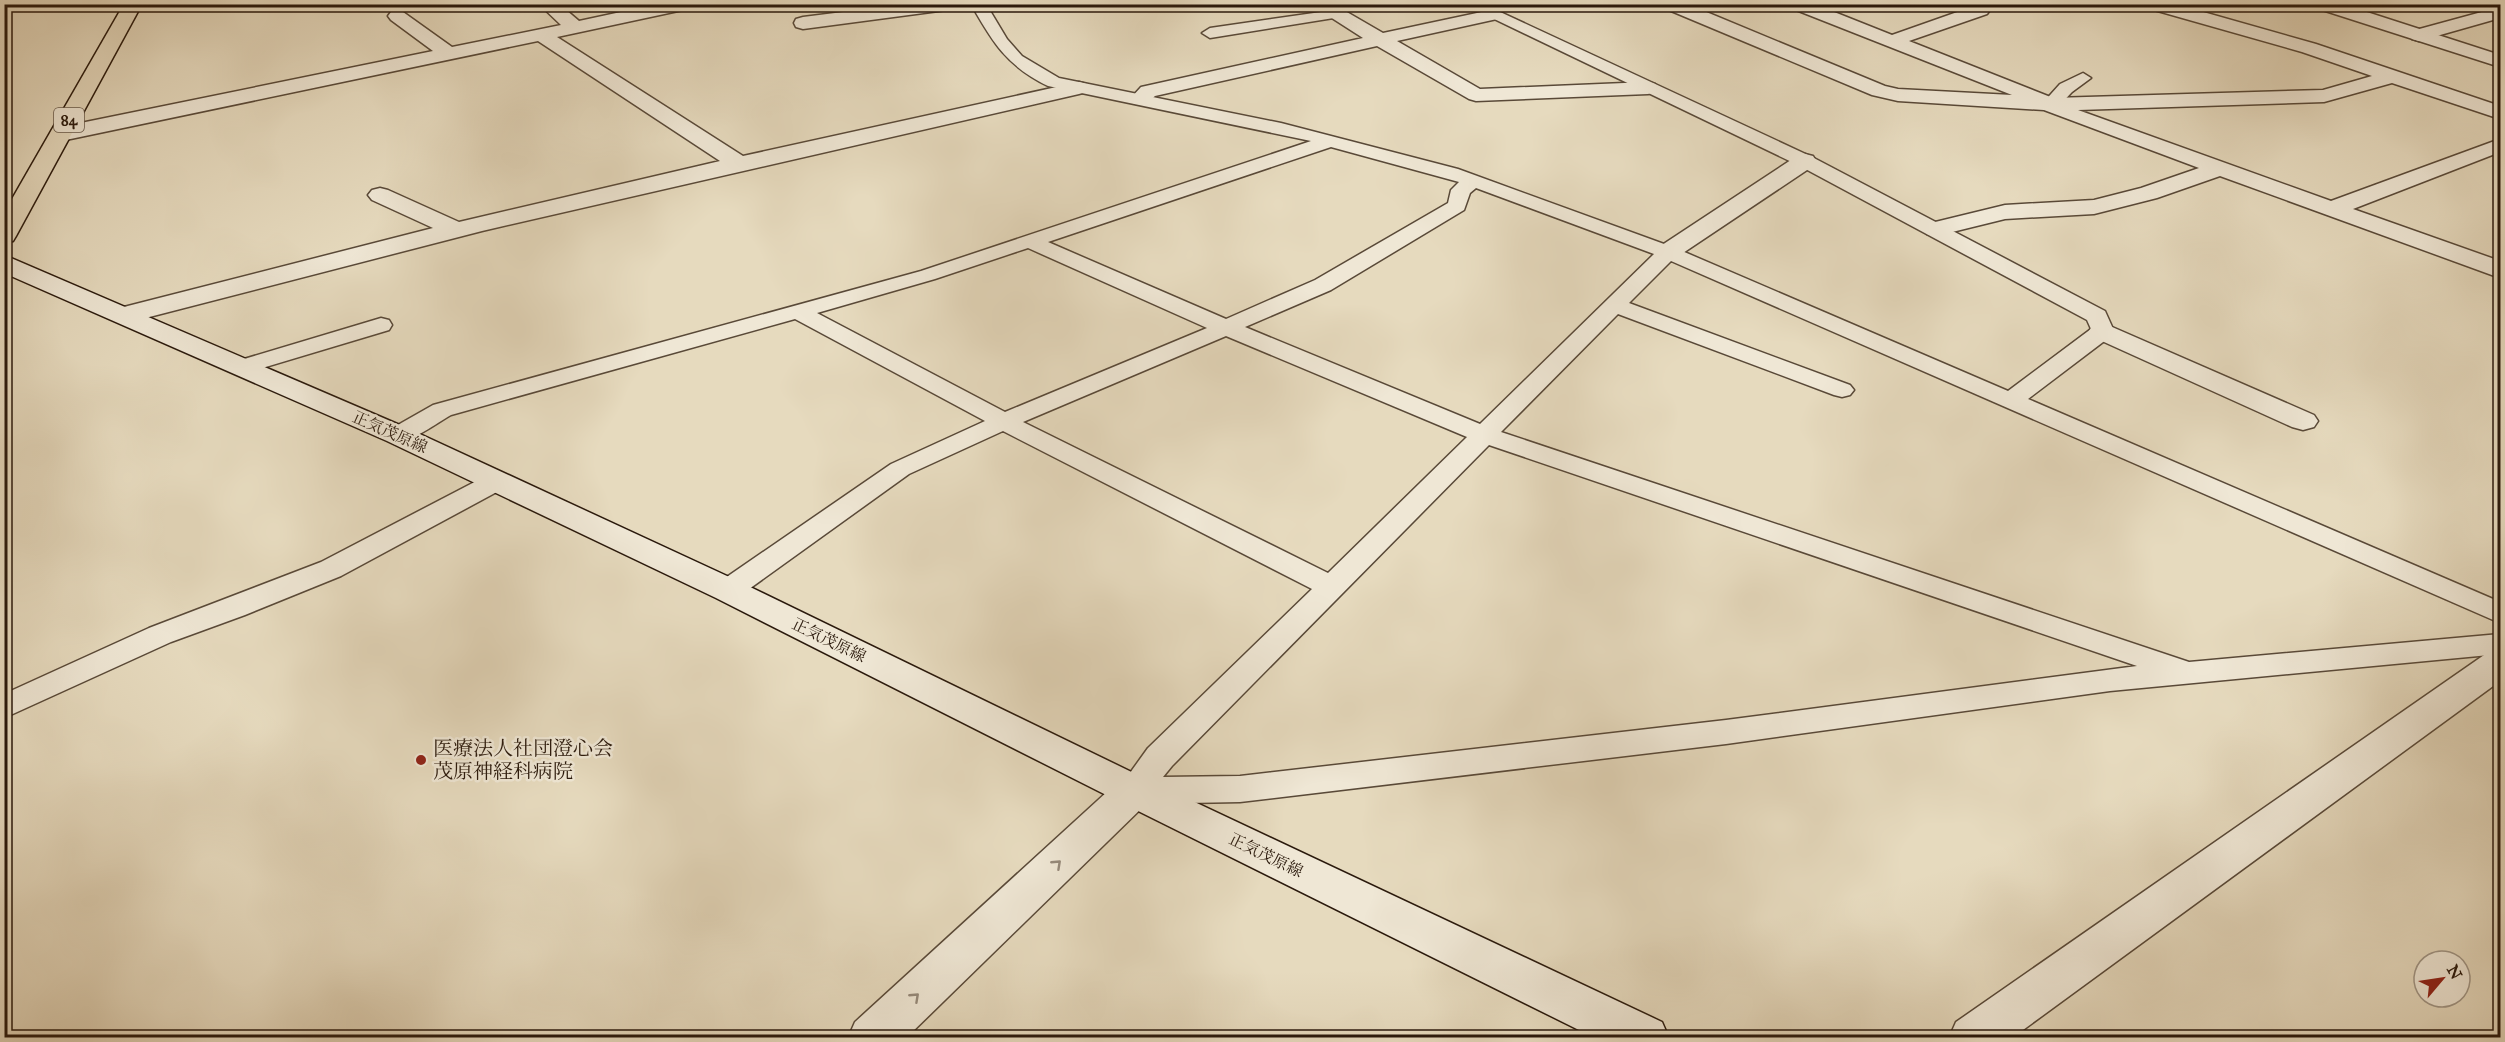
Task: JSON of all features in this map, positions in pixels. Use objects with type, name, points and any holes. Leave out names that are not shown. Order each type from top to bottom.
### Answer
[{"type":"main road","name":"84","points":[[4,236],[133,4]]},
{"type":"street","points":[[548,4],[575,27]]},
{"type":"street","points":[[803,23],[954,4]]},
{"type":"street","points":[[1670,4],[1887,93],[2051,104],[2324,96],[2393,76]]},
{"type":"street","points":[[1797,4],[2051,104],[2067,113],[2500,270]]},
{"type":"street","points":[[1892,41],[1981,10],[1963,4]]},
{"type":"street","points":[[2153,4],[2309,48],[2500,113]]},
{"type":"street","points":[[2322,4],[2500,61]]},
{"type":"street","points":[[61,134],[677,6]]},
{"type":"street","points":[[1327,9],[1476,95],[1648,88]]},
{"type":"street","points":[[2419,35],[2500,12]]},
{"type":"street","points":[[1140,99],[1148,91],[1491,15]]},
{"type":"street","points":[[397,16],[448,53]]},
{"type":"street","points":[[542,35],[739,164]]},
{"type":"street","points":[[126,315],[299,267],[455,229],[1079,88]]},
{"type":"street","points":[[2330,209],[2500,145]]},
{"type":"street","points":[[1668,252],[1805,160]]},
{"type":"street","points":[[1936,229],[2005,212],[2094,207],[2149,193],[2222,168]]},
{"type":"street","points":[[380,195],[455,229]]},
{"type":"street","name":"正気茂原線","points":[[4,264],[398,435],[728,590],[1134,791],[1645,1038]]},
{"type":"street","points":[[2103,330],[2303,421]]},
{"type":"street","points":[[1973,1038],[2500,662]]},
{"type":"street","points":[[872,1038],[1134,791]]},
{"type":"lane","points":[[978,4],[1015,60],[1038,75],[1079,88],[1259,123],[1474,181],[1668,252],[2500,613]]},
{"type":"lane","points":[[1470,4],[1805,160],[2085,307],[2097,316],[2103,330],[2011,400]]},
{"type":"lane","points":[[1210,33],[1327,9]]},
{"type":"lane","points":[[2051,104],[2066,88],[2083,78]]},
{"type":"lane","points":[[398,435],[442,410],[928,275],[1329,141]]},
{"type":"lane","points":[[728,590],[900,469],[1004,421],[1227,328],[1323,285],[1457,206],[1461,190],[1474,181]]},
{"type":"lane","points":[[1029,240],[1227,328],[1485,435],[2187,672]]},
{"type":"lane","points":[[1134,791],[1160,757],[1668,252]]},
{"type":"lane","points":[[1615,305],[1842,390]]},
{"type":"lane","points":[[799,312],[1004,421],[1330,586]]},
{"type":"lane","points":[[242,367],[381,325]]},
{"type":"lane","points":[[4,706],[160,635],[236,609],[331,569],[496,481]]},
{"type":"lane","points":[[1134,791],[1240,789],[1726,732],[2110,680],[2500,644]]},
{"type":"place","name":"医療法人社団澄心会 茂原神経科病院","points":[[421,760]]}]
